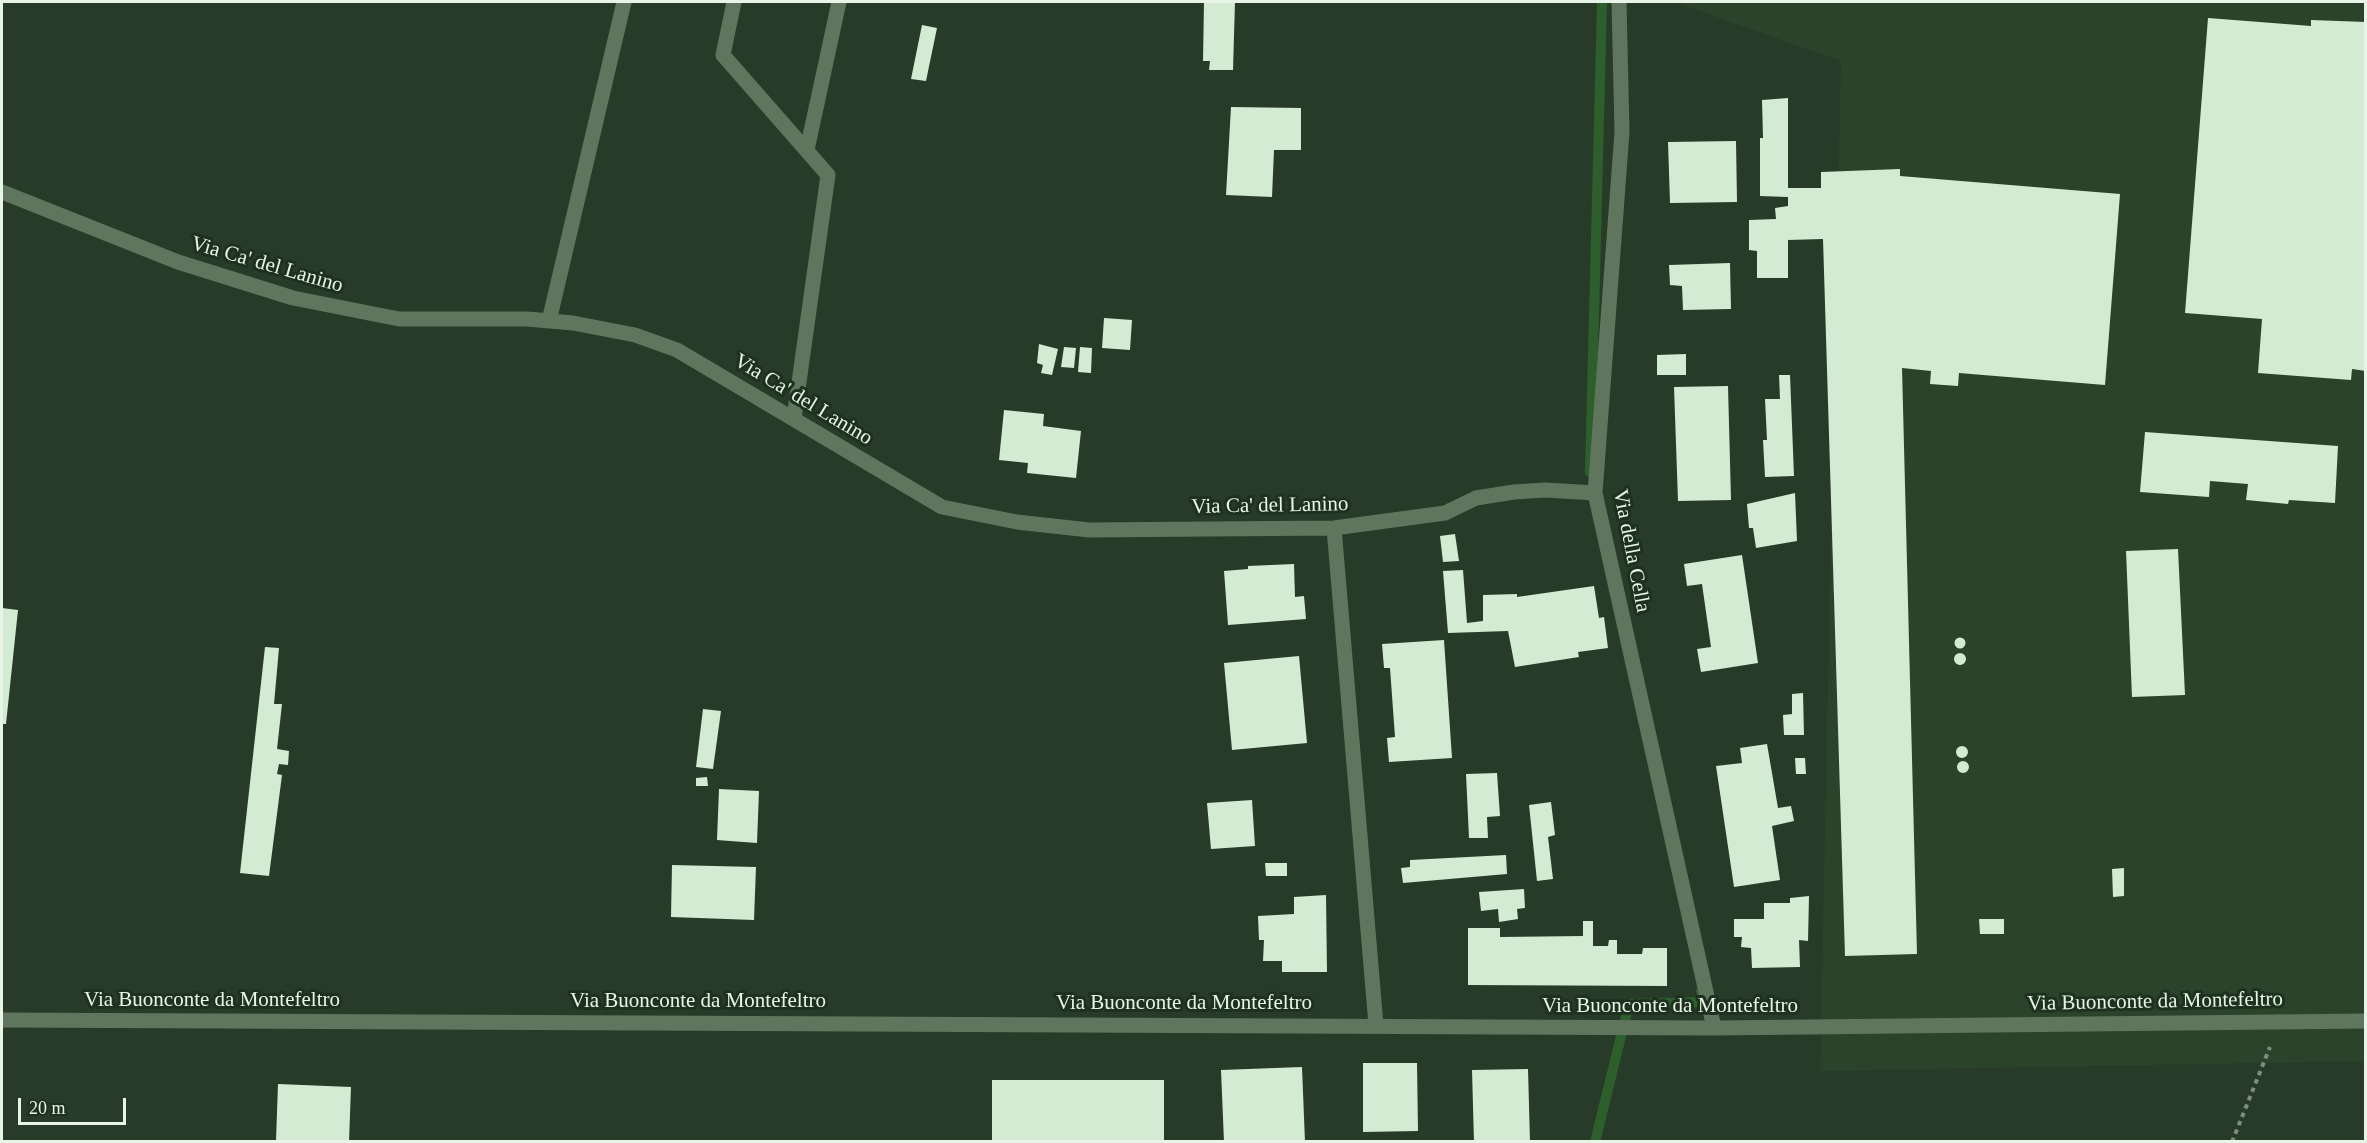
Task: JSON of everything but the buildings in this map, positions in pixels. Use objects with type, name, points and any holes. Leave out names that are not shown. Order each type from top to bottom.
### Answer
[{"type":"street","points":[[549,321],[624,2]]},
{"type":"street","points":[[734,2],[723,55],[828,175],[794,418]]},
{"type":"street","points":[[807,150],[839,2]]},
{"type":"street","name":"Via della Cella","points":[[1619,2],[1622,132],[1595,494],[1714,1028]]},
{"type":"street","name":"Via Ca' del Lanino","points":[[2,192],[178,262],[293,298],[399,319],[527,319],[573,323],[635,335],[677,350],[942,507],[1017,522],[1089,530],[1334,528],[1445,513],[1476,498],[1514,492],[1545,490],[1595,494]]},
{"type":"street","points":[[1334,528],[1376,1025]]},
{"type":"street","name":"Via Buonconte da Montefeltro","points":[[2,1020],[1714,1028],[2366,1021]]},
{"type":"path","points":[[2232,1142],[2280,1022]]},
{"type":"shaded area","points":[[1674,2],[2365,2],[2365,1061],[1820,1071],[1841,61]]},
{"type":"waterway","points":[[1590,472],[1602,2]]},
{"type":"waterway","points":[[1595,1142],[1629,1004],[1704,1002],[1701,991]]}]
